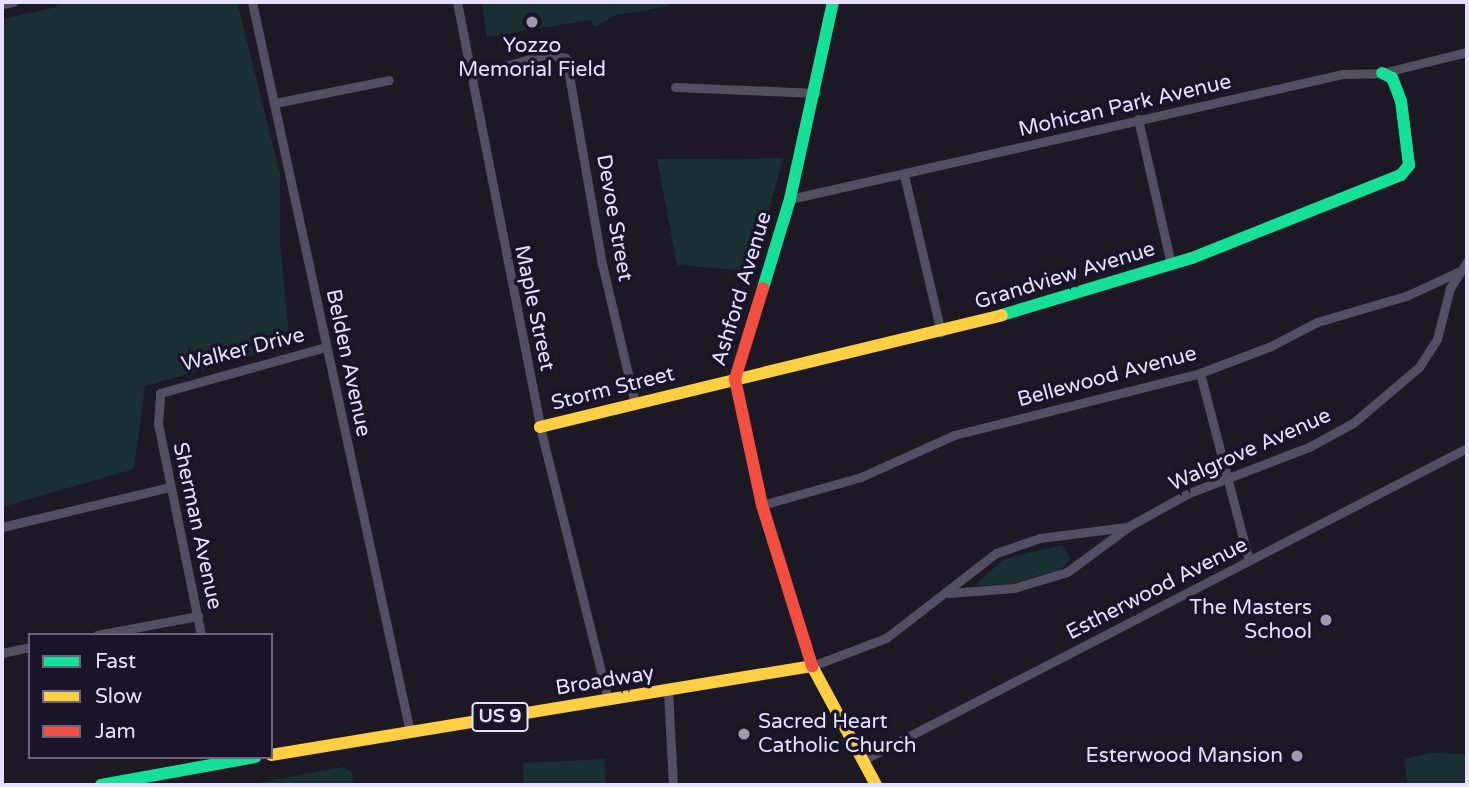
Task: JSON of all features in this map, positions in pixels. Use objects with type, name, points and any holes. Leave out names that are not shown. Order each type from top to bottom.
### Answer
[{"type":"main road","name":"Ashford Avenue","points":[[812,666],[762,505],[735,379],[790,199],[816,93],[833,2]]},
{"type":"main road","name":"Grandview Avenue","points":[[735,379],[941,333],[1171,264],[1397,177],[1409,165],[1401,101],[1392,78],[1382,73]]},
{"type":"main road","name":"Storm Street","points":[[541,427],[735,379]]},
{"type":"main road","name":"Broadway","points":[[273,755],[812,666]]},
{"type":"main road","points":[[812,666],[876,785]]},
{"type":"main road","points":[[101,785],[225,760]]},
{"type":"street","points":[[2,4],[13,2]]},
{"type":"street","name":"Belden Avenue","points":[[252,2],[410,732]]},
{"type":"street","name":"Maple Street","points":[[457,2],[541,427],[608,700]]},
{"type":"street","name":"Mohican Park Avenue","points":[[790,199],[1343,74],[1382,73],[1467,52]]},
{"type":"street","name":"Devoe Street","points":[[470,76],[547,54],[566,58],[570,66],[602,264],[635,404]]},
{"type":"street","points":[[275,103],[389,79]]},
{"type":"street","points":[[675,87],[816,93]]},
{"type":"street","points":[[1138,119],[1171,264]]},
{"type":"street","points":[[904,175],[941,333]]},
{"type":"street","name":"Walgrove Avenue","points":[[950,593],[996,592],[1049,579],[1091,557],[1131,525],[1226,477],[1326,438],[1392,392],[1437,339],[1458,272],[1467,262]]},
{"type":"street","name":"Bellewood Avenue","points":[[762,505],[861,477],[954,435],[1200,373],[1271,346],[1317,322],[1406,296],[1458,272]]},
{"type":"street","name":"Walker Drive","points":[[158,424],[160,393],[166,387],[326,347]]},
{"type":"street","points":[[1200,373],[1249,561]]},
{"type":"street","name":"Sherman Avenue","points":[[158,424],[201,633]]},
{"type":"street","name":"Estherwood Avenue","points":[[863,760],[1467,448]]},
{"type":"street","points":[[2,527],[170,487]]},
{"type":"street","name":"Walgrove Avenue","points":[[812,666],[886,638],[950,593],[961,576],[996,553],[1040,538],[1131,525]]},
{"type":"street","points":[[108,633],[198,616]]},
{"type":"street","points":[[2,653],[28,647]]},
{"type":"street","points":[[668,690],[673,785]]},
{"type":"green space","points":[[56,2],[237,2],[280,174],[280,244],[290,345],[145,386],[134,469],[2,507],[2,19],[57,7]]},
{"type":"green space","name":"Yozzo Memorial Field","points":[[482,2],[669,2],[670,6],[616,15],[595,27],[590,20],[487,37]]},
{"type":"green space","points":[[783,158],[752,271],[677,265],[657,159]]},
{"type":"green space","points":[[1062,545],[1071,559],[1061,569],[1011,584],[974,586],[1004,559]]},
{"type":"green space","points":[[1429,753],[1467,754],[1467,785],[1407,785],[1405,759]]},
{"type":"green space","points":[[605,759],[606,785],[524,785],[523,763]]},
{"type":"green space","points":[[344,767],[353,774],[352,785],[246,785]]},
{"type":"traffic: fast","points":[[763,288],[790,199],[833,2]]},
{"type":"traffic: fast","points":[[1002,315],[1192,258],[1401,175],[1409,165],[1401,101],[1392,78],[1382,73]]},
{"type":"traffic: fast","points":[[101,785],[244,759]]},
{"type":"traffic: slow","points":[[540,427],[1002,315]]},
{"type":"traffic: slow","points":[[273,755],[812,666],[876,785]]},
{"type":"traffic: jam","points":[[763,288],[735,379],[762,505],[812,666]]},
{"type":"place","name":"Yozzo Memorial Field","points":[[532,22]]},
{"type":"place","name":"The Masters School","points":[[1326,620]]},
{"type":"place","name":"Sacred Heart Catholic Church","points":[[744,734]]},
{"type":"place","name":"Esterwood Mansion","points":[[1297,756]]}]
